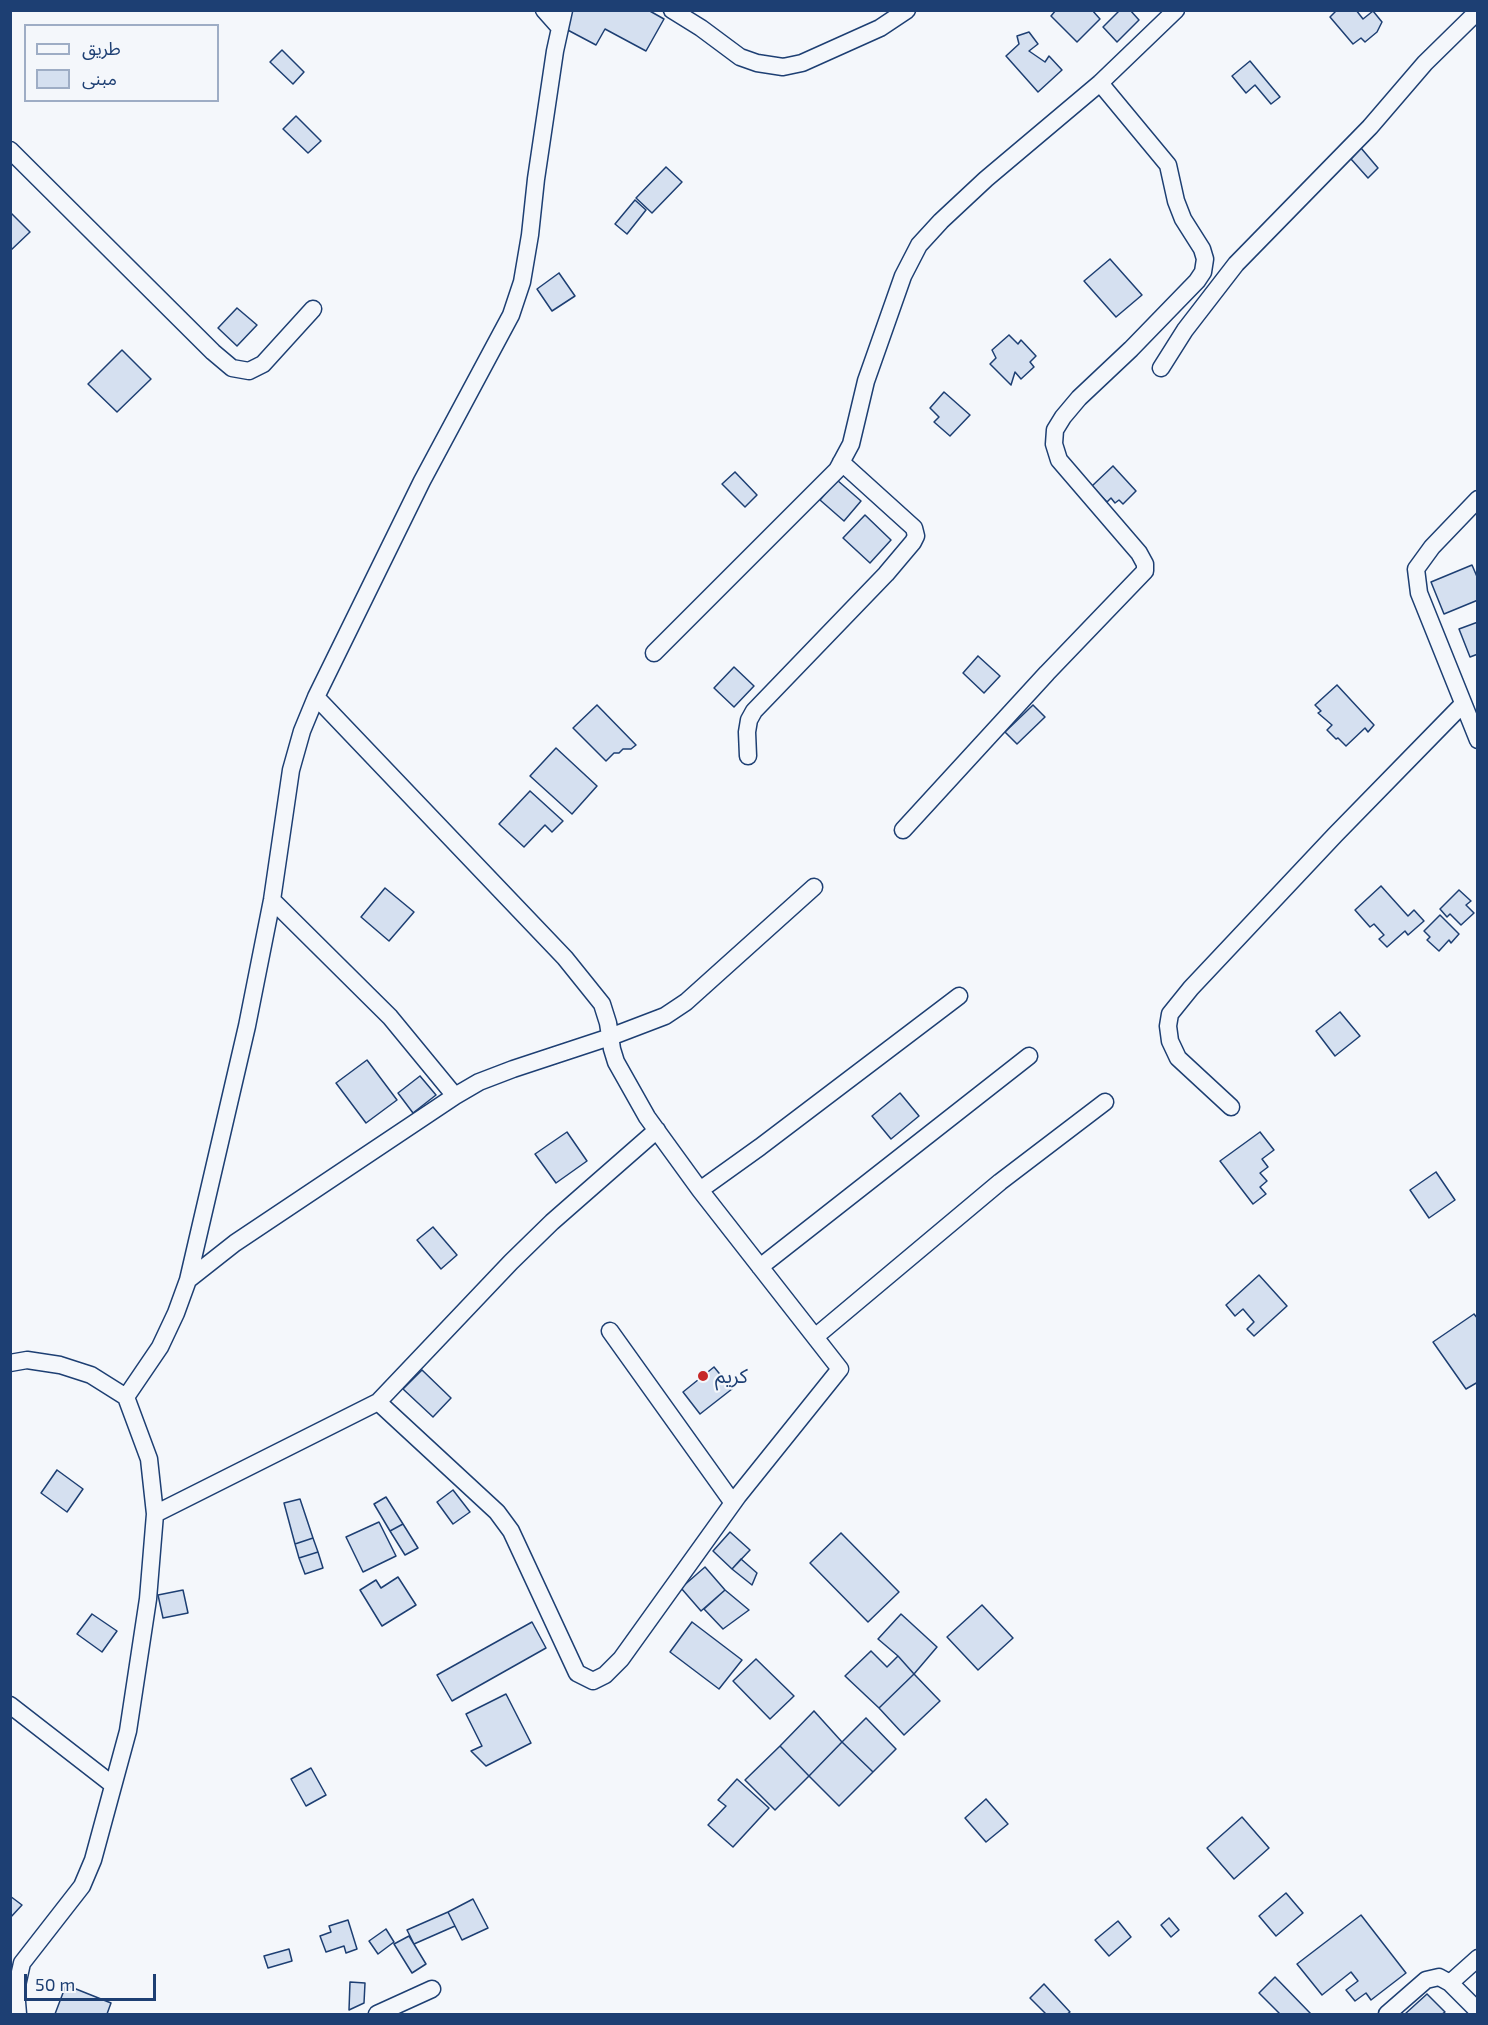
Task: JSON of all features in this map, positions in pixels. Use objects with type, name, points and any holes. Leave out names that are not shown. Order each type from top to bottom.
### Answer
[{"type":"street","points":[[544,10],[560,28]]},
{"type":"street","points":[[126,1396],[160,1347],[188,1280],[247,1026],[272,900],[291,770],[302,731],[316,697],[422,481],[511,315],[522,282],[536,179],[564,10]]},
{"type":"street","points":[[672,10],[740,57],[783,67],[802,63],[880,28],[907,10]]},
{"type":"street","points":[[1161,368],[1185,330],[1236,264],[1371,127],[1425,63],[1478,11]]},
{"type":"street","points":[[654,653],[837,470],[851,444],[866,381],[903,276],[919,245],[986,179],[1100,83],[1166,14]]},
{"type":"street","points":[[903,830],[1145,571],[1145,564],[1140,553],[1059,460],[1054,444],[1055,430],[1079,398],[1131,349],[1197,281],[1203,272],[1205,259],[1202,249],[1183,219],[1176,201],[1168,165],[1100,83]]},
{"type":"street","points":[[10,150],[213,352],[232,368],[249,371],[263,364],[313,309]]},
{"type":"street","points":[[748,756],[747,732],[749,720],[754,711],[886,574],[916,536],[914,528],[842,462]]},
{"type":"street","points":[[1478,499],[1432,547],[1416,569],[1419,593],[1478,740]]},
{"type":"street","points":[[316,697],[565,958],[602,1004],[616,1062],[657,1130],[700,1190],[840,1369],[733,1503],[621,1659],[605,1675],[593,1681],[577,1673],[511,1531],[497,1512],[378,1402]]},
{"type":"street","points":[[1231,1107],[1178,1058],[1170,1041],[1168,1026],[1170,1014],[1191,988],[1335,835],[1463,704]]},
{"type":"street","points":[[188,1280],[243,1237],[479,1082],[665,1016],[686,1002],[814,887]]},
{"type":"street","points":[[272,900],[390,1017],[455,1096]]},
{"type":"street","points":[[700,1190],[959,996]]},
{"type":"street","points":[[760,1267],[1029,1056]]},
{"type":"street","points":[[815,1337],[1000,1182],[1105,1102]]},
{"type":"street","points":[[155,1514],[378,1402],[527,1246],[657,1130]]},
{"type":"street","points":[[610,1331],[733,1503]]},
{"type":"street","points":[[10,1363],[27,1360],[60,1365],[91,1374],[126,1396],[149,1459],[155,1514],[148,1599],[130,1720],[93,1860],[82,1886],[22,1963],[16,1990],[18,2014]]},
{"type":"street","points":[[10,1705],[113,1785]]},
{"type":"street","points":[[1450,1983],[1478,1958]]},
{"type":"street","points":[[1387,2014],[1426,1980],[1439,1977],[1450,1983],[1478,2011]]},
{"type":"street","points":[[377,2014],[432,1989]]},
{"type":"building","points":[[570,10],[648,10],[664,19],[646,51],[605,29],[596,45],[562,27]]},
{"type":"building","points":[[1056,10],[1092,10],[1100,19],[1077,42],[1051,16]]},
{"type":"building","points":[[1120,10],[1130,10],[1139,20],[1117,42],[1103,27]]},
{"type":"building","points":[[1337,10],[1356,10],[1363,19],[1373,11],[1382,22],[1377,32],[1365,42],[1361,38],[1353,44],[1330,17]]},
{"type":"building","points":[[1029,32],[1038,44],[1029,51],[1045,62],[1049,56],[1062,70],[1038,92],[1006,56],[1019,44],[1017,36]]},
{"type":"building","points":[[282,50],[304,72],[293,84],[270,62]]},
{"type":"building","points":[[1250,61],[1280,97],[1271,104],[1255,85],[1246,93],[1232,76]]},
{"type":"building","points":[[296,116],[321,141],[308,153],[283,129]]},
{"type":"building","points":[[1361,148],[1378,168],[1368,178],[1351,159]]},
{"type":"building","points":[[666,167],[682,182],[652,213],[636,198]]},
{"type":"building","points":[[635,200],[646,210],[627,234],[615,224]]},
{"type":"building","points":[[10,212],[30,232],[10,251]]},
{"type":"building","points":[[1110,259],[1142,295],[1116,317],[1084,281]]},
{"type":"building","points":[[559,273],[575,296],[552,311],[537,289]]},
{"type":"building","points":[[237,308],[257,325],[237,346],[218,328]]},
{"type":"building","points":[[1009,335],[1018,344],[1021,340],[1036,356],[1030,362],[1034,367],[1021,379],[1015,372],[1011,385],[990,364],[996,358],[992,350]]},
{"type":"building","points":[[122,350],[151,379],[117,412],[88,384]]},
{"type":"building","points":[[944,392],[970,415],[950,436],[934,422],[939,417],[930,408]]},
{"type":"building","points":[[1113,466],[1136,491],[1123,504],[1119,500],[1115,503],[1111,498],[1107,502],[1092,486]]},
{"type":"building","points":[[735,472],[757,495],[745,507],[722,484]]},
{"type":"building","points":[[837,480],[861,501],[844,521],[820,500]]},
{"type":"building","points":[[865,515],[891,540],[870,563],[843,538]]},
{"type":"building","points":[[1472,565],[1478,579],[1478,600],[1444,614],[1431,582]]},
{"type":"building","points":[[1478,622],[1478,654],[1470,657],[1459,629]]},
{"type":"building","points":[[978,656],[1000,676],[984,693],[963,673]]},
{"type":"building","points":[[734,667],[754,686],[734,707],[714,688]]},
{"type":"building","points":[[1337,685],[1374,725],[1368,732],[1365,728],[1346,746],[1327,730],[1332,725],[1318,713],[1321,711],[1315,705]]},
{"type":"building","points":[[597,705],[636,745],[631,749],[623,749],[619,753],[614,753],[606,761],[573,728]]},
{"type":"building","points":[[1033,705],[1045,717],[1017,744],[1005,732]]},
{"type":"building","points":[[556,748],[597,786],[572,814],[530,776]]},
{"type":"building","points":[[530,791],[563,821],[552,832],[545,825],[524,847],[499,824]]},
{"type":"building","points":[[1381,886],[1408,916],[1414,910],[1424,921],[1408,935],[1405,931],[1387,947],[1379,939],[1384,935],[1374,924],[1370,927],[1355,910]]},
{"type":"building","points":[[385,888],[414,912],[389,941],[361,917]]},
{"type":"building","points":[[1459,890],[1471,901],[1466,905],[1474,913],[1461,925],[1450,914],[1447,917],[1440,909]]},
{"type":"building","points":[[1440,915],[1459,934],[1451,943],[1449,940],[1439,951],[1427,940],[1430,937],[1424,931]]},
{"type":"building","points":[[1340,1012],[1360,1036],[1335,1056],[1316,1031]]},
{"type":"building","points":[[367,1060],[397,1100],[366,1123],[336,1083]]},
{"type":"building","points":[[420,1076],[436,1095],[413,1113],[398,1093]]},
{"type":"building","points":[[900,1093],[919,1116],[891,1139],[872,1116]]},
{"type":"building","points":[[567,1132],[587,1161],[556,1183],[535,1154]]},
{"type":"building","points":[[1260,1132],[1274,1150],[1262,1159],[1268,1167],[1260,1173],[1267,1181],[1260,1187],[1266,1194],[1253,1204],[1220,1161]]},
{"type":"building","points":[[1436,1172],[1455,1200],[1429,1218],[1410,1190]]},
{"type":"building","points":[[433,1227],[457,1255],[441,1269],[417,1240]]},
{"type":"building","points":[[1259,1275],[1287,1306],[1254,1336],[1247,1329],[1254,1322],[1243,1309],[1235,1316],[1226,1305]]},
{"type":"building","points":[[1474,1314],[1478,1319],[1478,1382],[1466,1389],[1433,1342]]},
{"type":"building","points":[[714,1367],[732,1389],[700,1414],[683,1392]]},
{"type":"building","points":[[422,1370],[451,1398],[433,1417],[403,1389]]},
{"type":"building","points":[[57,1470],[83,1489],[67,1512],[41,1493]]},
{"type":"building","points":[[453,1490],[470,1512],[453,1524],[437,1502]]},
{"type":"building","points":[[386,1497],[403,1524],[390,1531],[374,1504]]},
{"type":"building","points":[[300,1499],[313,1538],[295,1544],[284,1503]]},
{"type":"building","points":[[379,1522],[396,1556],[363,1572],[346,1537]]},
{"type":"building","points":[[403,1524],[418,1548],[405,1555],[390,1531]]},
{"type":"building","points":[[730,1532],[750,1550],[732,1569],[713,1551]]},
{"type":"building","points":[[841,1533],[899,1592],[868,1622],[810,1563]]},
{"type":"building","points":[[313,1538],[318,1552],[299,1558],[295,1544]]},
{"type":"building","points":[[318,1552],[323,1568],[305,1574],[299,1558]]},
{"type":"building","points":[[741,1559],[757,1573],[752,1585],[732,1569]]},
{"type":"building","points":[[705,1567],[725,1590],[701,1611],[681,1588]]},
{"type":"building","points":[[398,1577],[416,1605],[382,1626],[360,1590],[376,1580],[381,1588]]},
{"type":"building","points":[[183,1590],[188,1613],[163,1618],[158,1595]]},
{"type":"building","points":[[725,1590],[749,1610],[723,1629],[704,1609]]},
{"type":"building","points":[[982,1605],[1013,1638],[978,1670],[947,1637]]},
{"type":"building","points":[[92,1614],[117,1631],[102,1652],[77,1634]]},
{"type":"building","points":[[901,1614],[937,1647],[914,1674],[878,1639]]},
{"type":"building","points":[[532,1622],[546,1648],[452,1701],[437,1675]]},
{"type":"building","points":[[692,1622],[742,1660],[719,1689],[670,1652]]},
{"type":"building","points":[[871,1651],[887,1667],[898,1656],[914,1674],[879,1708],[845,1676]]},
{"type":"building","points":[[756,1659],[794,1696],[770,1719],[733,1681]]},
{"type":"building","points":[[914,1674],[940,1701],[904,1735],[879,1708]]},
{"type":"building","points":[[506,1694],[531,1743],[486,1766],[471,1751],[482,1746],[466,1714]]},
{"type":"building","points":[[814,1711],[842,1742],[809,1776],[780,1746]]},
{"type":"building","points":[[866,1718],[896,1749],[873,1772],[842,1742]]},
{"type":"building","points":[[842,1742],[873,1772],[839,1806],[809,1776]]},
{"type":"building","points":[[780,1746],[809,1776],[775,1810],[745,1780]]},
{"type":"building","points":[[311,1768],[326,1795],[306,1806],[291,1779]]},
{"type":"building","points":[[737,1779],[769,1808],[733,1847],[708,1825],[726,1806],[718,1800]]},
{"type":"building","points":[[986,1799],[1008,1824],[986,1842],[965,1818]]},
{"type":"building","points":[[1242,1817],[1269,1848],[1234,1879],[1207,1848]]},
{"type":"building","points":[[1286,1893],[1303,1913],[1276,1936],[1259,1916]]},
{"type":"building","points":[[10,1896],[22,1905],[10,1918]]},
{"type":"building","points":[[473,1899],[488,1928],[462,1940],[448,1912]]},
{"type":"building","points":[[448,1912],[455,1926],[414,1944],[407,1930]]},
{"type":"building","points":[[1361,1915],[1406,1973],[1371,2000],[1366,1993],[1355,2001],[1346,1990],[1358,1981],[1351,1972],[1322,1995],[1297,1964]]},
{"type":"building","points":[[1169,1918],[1179,1930],[1171,1937],[1161,1925]]},
{"type":"building","points":[[348,1920],[357,1949],[346,1953],[344,1946],[326,1952],[320,1936],[331,1932],[329,1926]]},
{"type":"building","points":[[1118,1921],[1131,1937],[1109,1956],[1095,1940]]},
{"type":"building","points":[[386,1929],[394,1942],[378,1954],[369,1941]]},
{"type":"building","points":[[409,1936],[426,1964],[412,1973],[394,1944]]},
{"type":"building","points":[[289,1949],[292,1961],[268,1968],[264,1956]]},
{"type":"building","points":[[1275,1977],[1311,2014],[1280,2014],[1259,1993]]},
{"type":"building","points":[[350,1982],[365,1983],[364,2003],[349,2010]]},
{"type":"building","points":[[1044,1984],[1070,2012],[1046,2014],[1030,1998]]},
{"type":"building","points":[[66,1985],[111,2003],[107,2014],[55,2014]]},
{"type":"building","points":[[1427,1994],[1445,2012],[1442,2014],[1405,2014]]},
{"type":"place","name":"كريم","points":[[703,1376]]}]
